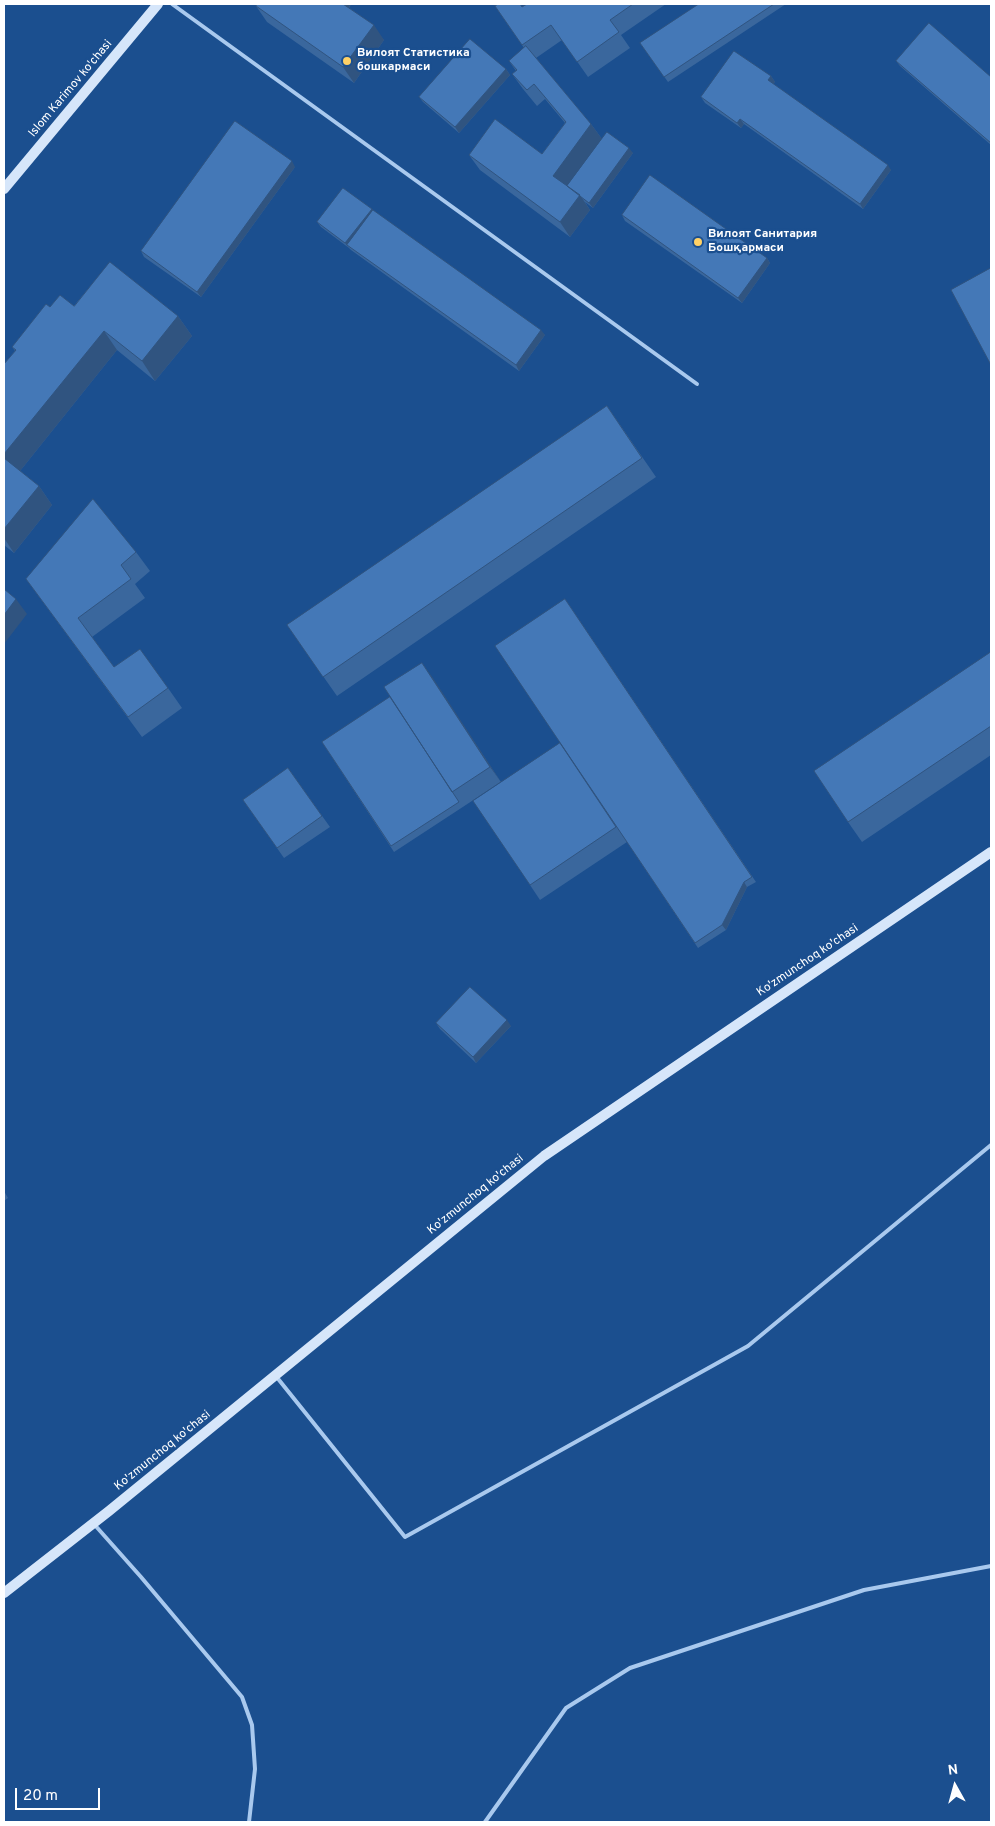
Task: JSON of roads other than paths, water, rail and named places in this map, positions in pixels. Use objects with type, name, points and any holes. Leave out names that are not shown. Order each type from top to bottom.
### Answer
[{"type":"street","name":"Islom Karimov ko'chasi","points":[[4,189],[158,4]]},
{"type":"street","name":"Ko'zmunchoq ko'chasi","points":[[4,1593],[93,1523],[544,1156],[991,852]]},
{"type":"lane","points":[[172,4],[698,384]]},
{"type":"lane","points":[[275,1375],[405,1537],[748,1346],[991,1144]]},
{"type":"lane","points":[[93,1523],[242,1697],[252,1724],[255,1769],[248,1822]]},
{"type":"lane","points":[[484,1822],[566,1708],[630,1668],[864,1590],[991,1566]]},
{"type":"place","name":"Вилоят Статистика бошкармаси","points":[[347,61]]},
{"type":"place","name":"Вилоят Санитария Бошқармаси","points":[[698,242]]}]
